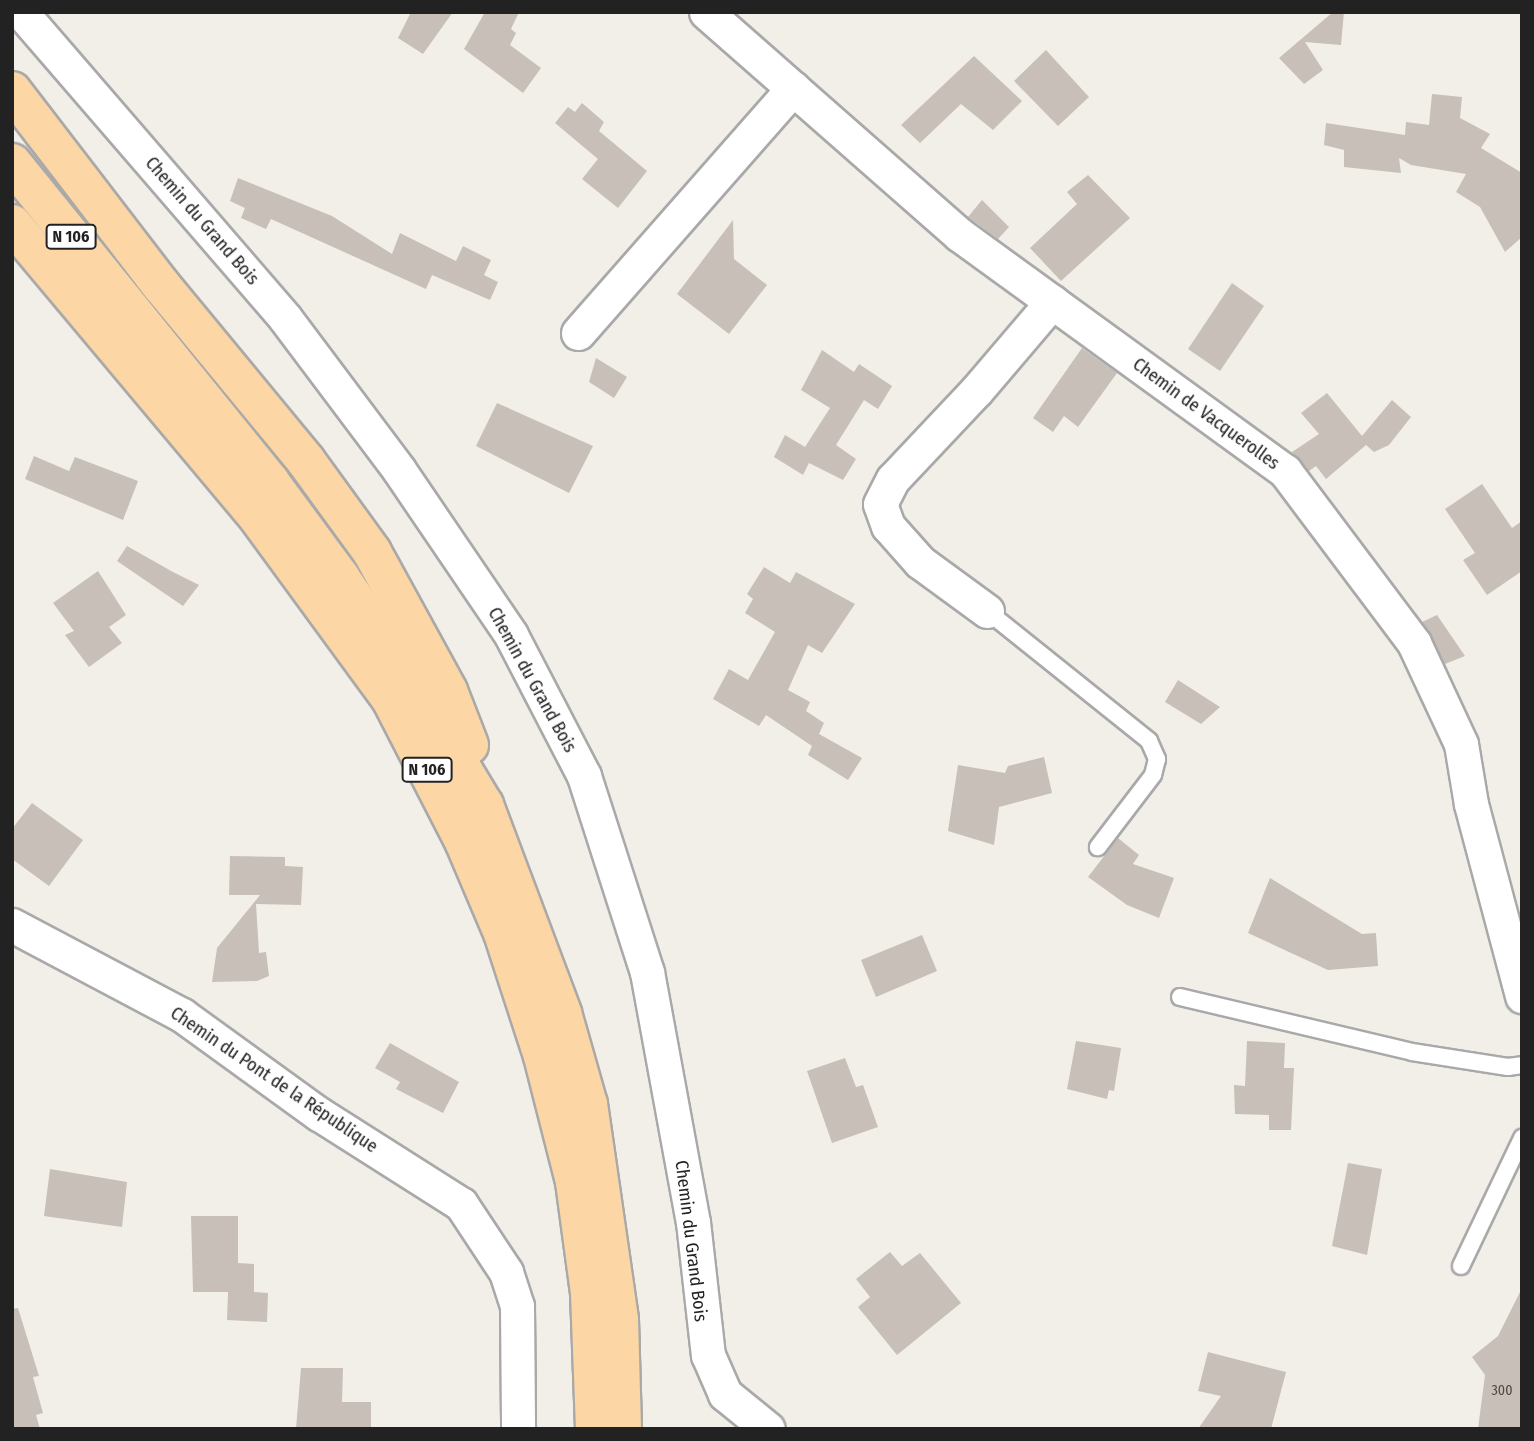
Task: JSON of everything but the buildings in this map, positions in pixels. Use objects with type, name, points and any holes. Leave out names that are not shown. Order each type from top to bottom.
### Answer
[{"type":"main road","points":[[12,91],[161,285],[306,461],[372,552],[448,691],[476,762],[484,805]]},
{"type":"main road","name":"N 106","points":[[12,163],[332,566],[414,687],[484,805],[562,1013],[588,1104],[619,1320],[622,1429]]},
{"type":"main road","name":"N 106","points":[[12,224],[260,520],[391,699],[464,841],[508,946],[543,1056],[575,1182],[590,1293],[595,1429]]},
{"type":"street","name":"Chemin du Grand Bois","points":[[21,12],[285,318],[399,470],[511,635],[584,776],[647,972],[693,1222],[708,1355],[725,1394],[768,1429]]},
{"type":"street","name":"Chemin de Vacquerolles","points":[[706,12],[960,234],[1285,471],[1414,643],[1461,744],[1471,804],[1522,996]]},
{"type":"street","points":[[578,332],[793,89]]},
{"type":"street","points":[[987,611],[920,562],[888,526],[880,504],[893,478],[977,390],[1052,302]]},
{"type":"street","name":"Chemin du Pont de la République","points":[[12,925],[182,1015],[319,1114],[461,1204],[506,1272],[517,1306],[520,1349],[518,1429]]},
{"type":"lane","points":[[987,611],[1149,741],[1157,759],[1153,775],[1098,847]]},
{"type":"lane","points":[[1180,997],[1412,1052],[1507,1067],[1522,1065]]},
{"type":"lane","points":[[1461,1266],[1522,1138]]}]
